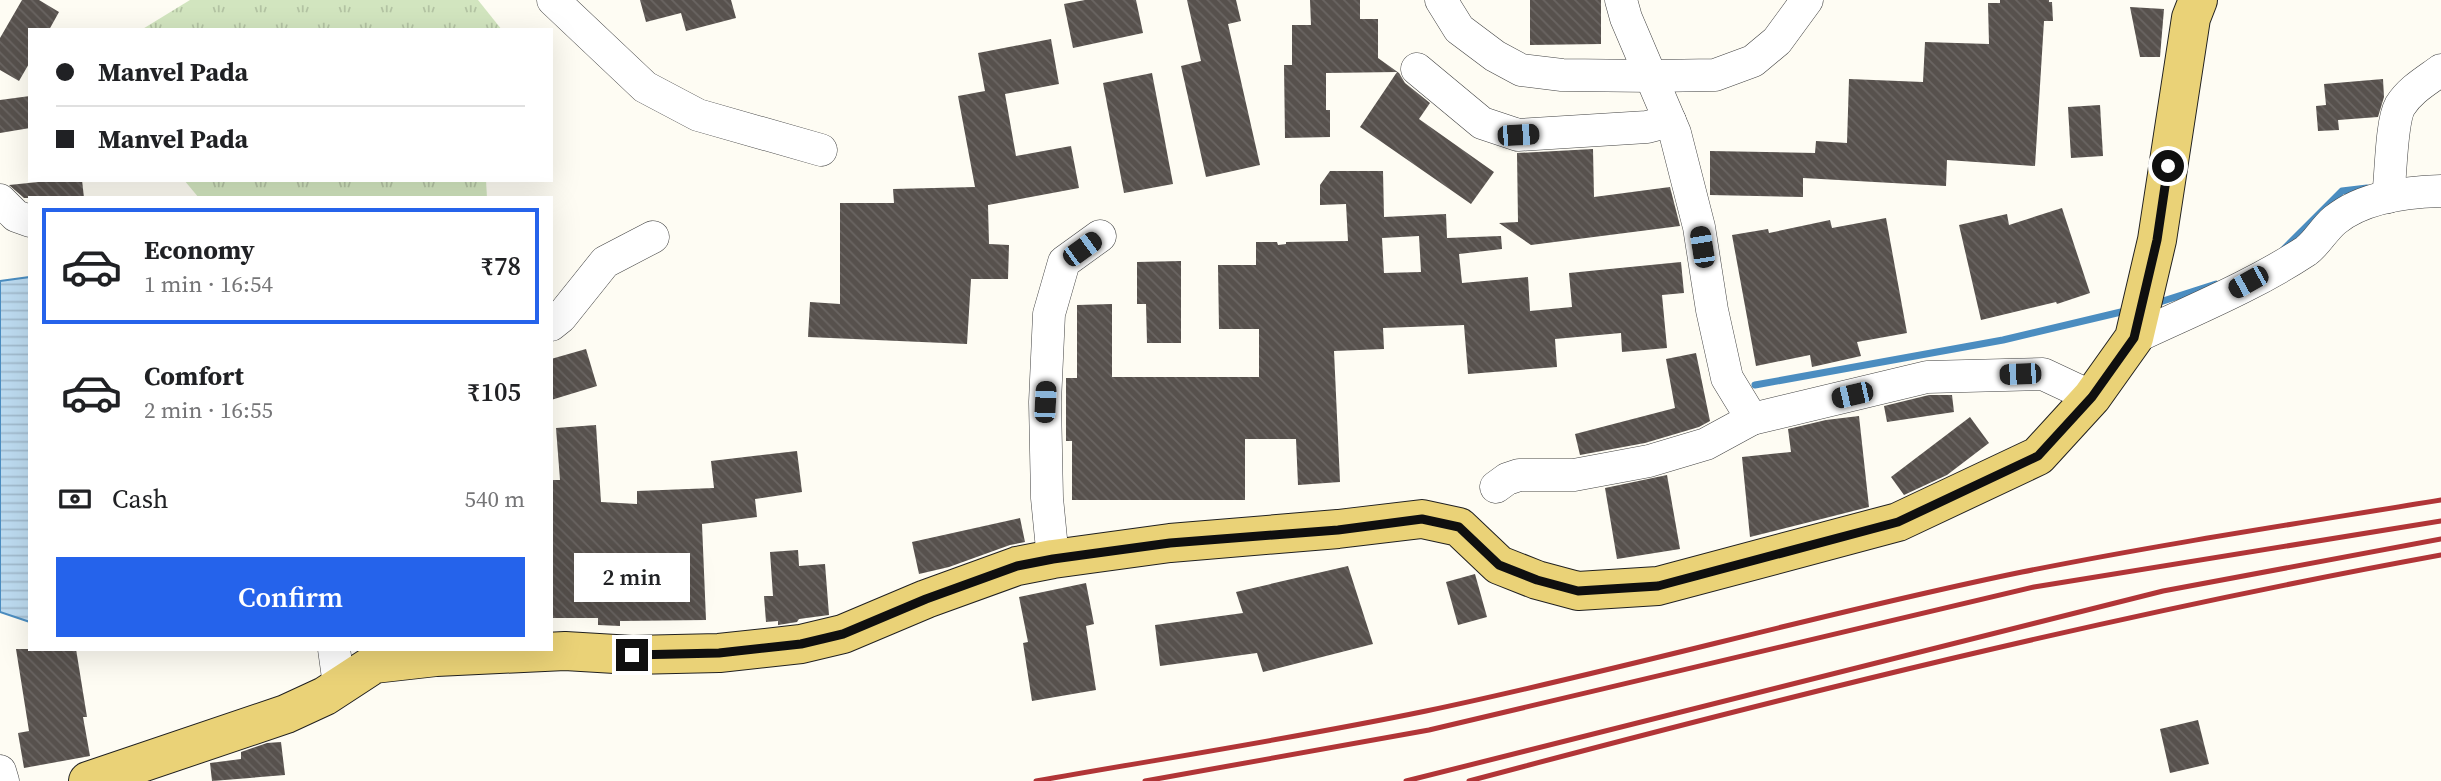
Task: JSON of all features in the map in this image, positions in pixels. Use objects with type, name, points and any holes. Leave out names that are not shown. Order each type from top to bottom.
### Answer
[{"type":"main road","points":[[88,781],[286,715],[325,696],[337,667],[436,657],[565,651],[632,655],[719,653],[801,644],[843,634],[926,599],[1017,566],[1053,559],[1170,543],[1338,530],[1422,519],[1459,527],[1499,565],[1537,580],[1578,591],[1658,586],[1898,522],[2038,456],[2092,397],[2134,338],[2157,240],[2191,18],[2198,0]]},
{"type":"street","points":[[553,0],[645,87],[698,115],[821,150]]},
{"type":"street","points":[[1441,0],[1459,29],[1495,56],[1521,70],[1562,75],[1652,76],[1714,75],[1753,61],[1777,41],[1807,0]]},
{"type":"street","points":[[1621,0],[1626,18],[1670,121],[1699,226],[1712,310],[1727,378],[1752,419]]},
{"type":"street","points":[[1417,69],[1482,124],[1518,135],[1647,127],[1670,121]]},
{"type":"street","points":[[2388,197],[2393,130],[2399,108],[2413,90],[2441,70]]},
{"type":"street","points":[[2134,338],[2229,293],[2308,250],[2334,221],[2358,205],[2388,197],[2441,191]]},
{"type":"street","points":[[0,200],[16,216],[28,220]]},
{"type":"street","points":[[1053,559],[1047,498],[1045,402],[1049,314],[1065,262],[1100,236]]},
{"type":"street","points":[[553,323],[605,262],[653,237]]},
{"type":"street","points":[[1496,487],[1507,479],[1520,475],[1574,475],[1648,461],[1706,444],[1752,419],[1927,377],[2043,374],[2092,397]]},
{"type":"street","points":[[0,771],[3,781]]},
{"type":"green space","points":[[190,0],[478,0],[500,28],[144,28]]},
{"type":"green space","points":[[186,182],[486,182],[487,196],[197,196]]},
{"type":"water","points":[[28,277],[28,621],[0,612],[0,281]]},
{"type":"building","points":[[22,0],[39,0],[59,12],[50,28],[28,28],[28,65],[19,81],[0,70],[0,38]]},
{"type":"building","points":[[640,0],[731,0],[736,18],[686,31],[681,13],[646,22]]},
{"type":"building","points":[[1085,0],[1136,0],[1143,33],[1073,48],[1064,4]]},
{"type":"building","points":[[1187,0],[1236,0],[1241,21],[1228,24],[1260,165],[1206,177],[1181,66],[1201,61]]},
{"type":"building","points":[[1310,0],[1360,0],[1360,19],[1378,19],[1378,58],[1399,73],[1405,83],[1430,103],[1419,119],[1494,172],[1471,204],[1360,127],[1397,72],[1326,73],[1326,110],[1330,110],[1330,137],[1285,138],[1284,65],[1292,65],[1292,25],[1311,25]]},
{"type":"building","points":[[1530,0],[1601,0],[1601,44],[1530,45]]},
{"type":"building","points":[[2000,0],[2052,2],[2053,21],[2044,21],[2035,166],[1947,160],[1946,186],[1803,178],[1803,197],[1710,195],[1710,151],[1815,153],[1816,141],[1847,143],[1849,79],[1923,82],[1925,42],[1989,44],[1988,3],[2000,3]]},
{"type":"building","points":[[2130,7],[2164,9],[2160,57],[2140,57]]},
{"type":"building","points":[[1051,39],[1059,84],[1005,94],[1016,156],[1071,146],[1079,188],[988,205],[989,244],[1009,245],[1008,279],[971,279],[967,344],[808,337],[810,302],[840,304],[840,203],[894,203],[893,189],[975,187],[958,96],[985,91],[978,53]]},
{"type":"building","points":[[1152,73],[1173,184],[1124,193],[1103,83]]},
{"type":"building","points":[[2383,79],[2384,97],[2378,117],[2338,120],[2339,130],[2318,131],[2316,106],[2326,105],[2324,84]]},
{"type":"building","points":[[28,96],[28,128],[0,133],[0,100]]},
{"type":"building","points":[[2100,105],[2103,156],[2071,158],[2068,107]]},
{"type":"building","points":[[1593,149],[1594,197],[1670,187],[1680,226],[1531,245],[1499,223],[1518,222],[1517,153]]},
{"type":"building","points":[[1330,171],[1383,171],[1384,217],[1446,214],[1447,238],[1501,236],[1502,249],[1459,254],[1462,283],[1528,277],[1530,311],[1572,307],[1569,273],[1681,262],[1684,293],[1662,295],[1667,348],[1622,352],[1621,333],[1555,339],[1557,367],[1468,374],[1464,325],[1383,328],[1384,349],[1334,351],[1340,482],[1298,485],[1296,439],[1245,439],[1245,500],[1072,500],[1072,441],[1066,441],[1066,378],[1077,378],[1077,305],[1112,304],[1112,377],[1259,377],[1259,329],[1219,329],[1218,265],[1256,265],[1256,242],[1277,242],[1278,245],[1286,242],[1348,241],[1346,204],[1320,205],[1320,185]],"holes":[[[1419,236],[1421,272],[1384,273],[1382,238]]]},
{"type":"building","points":[[82,182],[84,196],[24,198],[9,185]]},
{"type":"building","points":[[2062,208],[2090,293],[2057,304],[2056,302],[1981,320],[1959,225],[2007,214],[2009,225]]},
{"type":"building","points":[[1886,218],[1907,333],[1857,342],[1861,356],[1812,367],[1810,355],[1756,366],[1732,235],[1768,229],[1769,233],[1830,220],[1832,228]]},
{"type":"building","points":[[1181,261],[1181,343],[1147,343],[1146,304],[1137,304],[1137,262]]},
{"type":"building","points":[[586,349],[597,386],[553,399],[553,358]]},
{"type":"building","points":[[1696,353],[1710,421],[1699,427],[1645,443],[1580,455],[1575,434],[1675,408],[1666,359]]},
{"type":"building","points":[[1929,395],[1952,395],[1954,412],[1887,422],[1884,406]]},
{"type":"building","points":[[1859,416],[1869,507],[1750,537],[1742,457],[1791,452],[1788,429]]},
{"type":"building","points":[[1970,417],[1989,443],[1947,475],[1904,495],[1891,477]]},
{"type":"building","points":[[596,425],[601,502],[637,504],[637,491],[714,488],[711,461],[797,451],[802,492],[755,499],[757,517],[702,524],[706,620],[620,621],[620,626],[598,625],[598,618],[553,618],[553,480],[560,480],[556,428]]},
{"type":"building","points":[[1667,475],[1680,549],[1617,559],[1605,488]]},
{"type":"building","points":[[1020,518],[1025,542],[919,574],[912,542]]},
{"type":"building","points":[[798,550],[799,566],[825,564],[829,615],[778,625],[778,621],[766,622],[764,596],[773,596],[770,552]]},
{"type":"building","points":[[1348,566],[1373,644],[1263,672],[1257,653],[1160,666],[1155,625],[1243,613],[1236,592]]},
{"type":"building","points":[[1475,574],[1487,617],[1458,625],[1446,582]]},
{"type":"building","points":[[1086,583],[1094,624],[1086,626],[1096,690],[1032,701],[1023,643],[1028,642],[1019,597]]},
{"type":"building","points":[[16,649],[76,651],[90,756],[24,768],[18,733],[29,731]]},
{"type":"building","points":[[2198,720],[2209,764],[2170,773],[2160,729]]},
{"type":"building","points":[[281,742],[285,775],[212,781],[210,763],[241,759],[241,752],[267,743]]},
{"type":"waterway","points":[[2284,249],[2342,191],[2367,188]]},
{"type":"waterway","points":[[2160,302],[2216,284]]},
{"type":"waterway","points":[[1755,385],[2003,340],[2121,312]]},
{"type":"railway","points":[[1036,781],[1426,711],[2022,572],[2441,500]]},
{"type":"railway","points":[[1145,781],[1429,730],[2034,587],[2441,521]]},
{"type":"railway","points":[[1406,781],[2163,591],[2441,539]]},
{"type":"railway","points":[[1469,781],[1953,658],[2318,578],[2441,555]]},
{"type":"route","points":[[632,655],[719,653],[801,644],[843,634],[926,599],[1017,566],[1170,543],[1338,530],[1422,519],[1459,527],[1499,565],[1537,580],[1578,591],[1658,586],[1898,522],[2038,456],[2092,397],[2121,359],[2134,338],[2157,240],[2168,166]]}]
